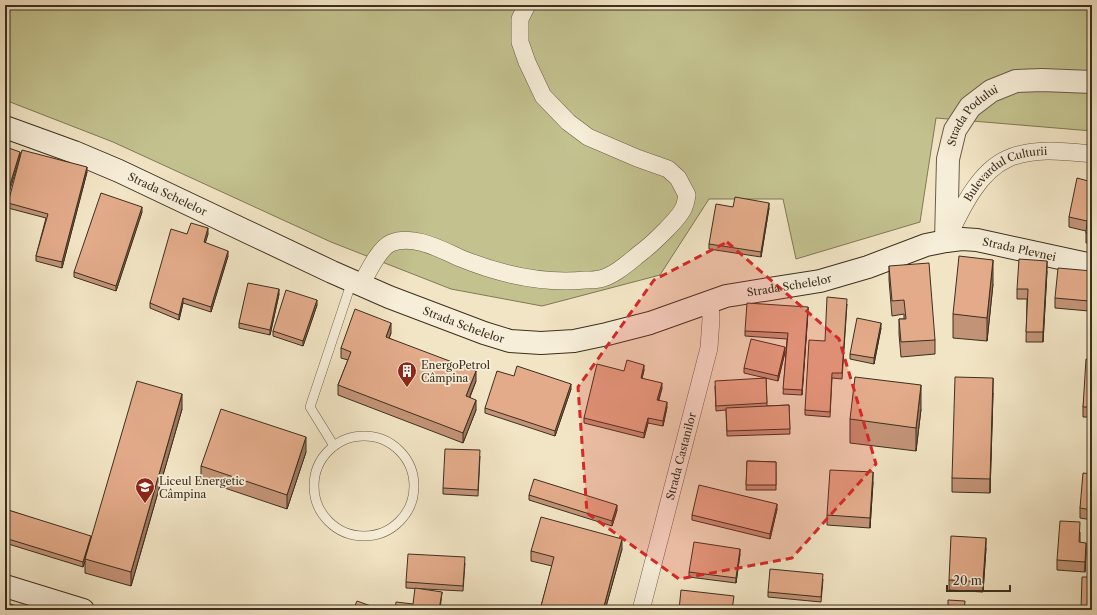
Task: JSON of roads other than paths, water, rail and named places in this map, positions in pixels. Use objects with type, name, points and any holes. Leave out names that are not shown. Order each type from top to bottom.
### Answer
[{"type":"main road","name":"Strada Podului","points":[[946,241],[948,158],[955,130],[970,107],[991,91],[1016,81],[1042,80],[1092,82]]},
{"type":"main road","name":"Strada Schelelor","points":[[5,128],[74,152],[119,171],[357,283],[484,334],[510,341],[542,343],[574,341],[607,334],[650,323],[726,296],[820,281],[868,267],[926,245],[946,241]]},
{"type":"main road","name":"Strada Plevnei","points":[[946,241],[962,239],[977,240],[1092,265]]},
{"type":"main road","points":[[5,586],[83,610]]},
{"type":"street","points":[[357,283],[375,259],[389,244],[402,241],[414,241],[482,267],[516,276],[564,282],[600,279],[616,272],[646,248],[670,226],[684,208],[687,195],[678,178],[668,169],[637,158],[588,137],[568,122],[543,96],[527,62],[520,42],[520,19],[527,5]]},
{"type":"street","name":"Bulevardul Culturii","points":[[946,241],[970,193],[988,172],[1006,159],[1031,152],[1059,151],[1092,154]]},
{"type":"street","name":"Strada Castanilor","points":[[641,610],[709,348],[711,319],[710,302]]},
{"type":"lane","points":[[334,446],[310,407],[357,283]]},
{"type":"lane","points":[[359,436],[373,437],[385,441],[397,448],[405,458],[411,469],[414,482],[413,494],[410,506],[403,518],[394,526],[383,533],[371,536],[358,536],[346,533],[334,527],[324,517],[317,506],[314,493],[314,480],[318,466],[324,455],[334,446],[359,436]]},
{"type":"place","name":"EnergoPetrol Câmpina","points":[[407,388]]},
{"type":"place","name":"Liceul Energetic Câmpina","points":[[145,504]]}]
